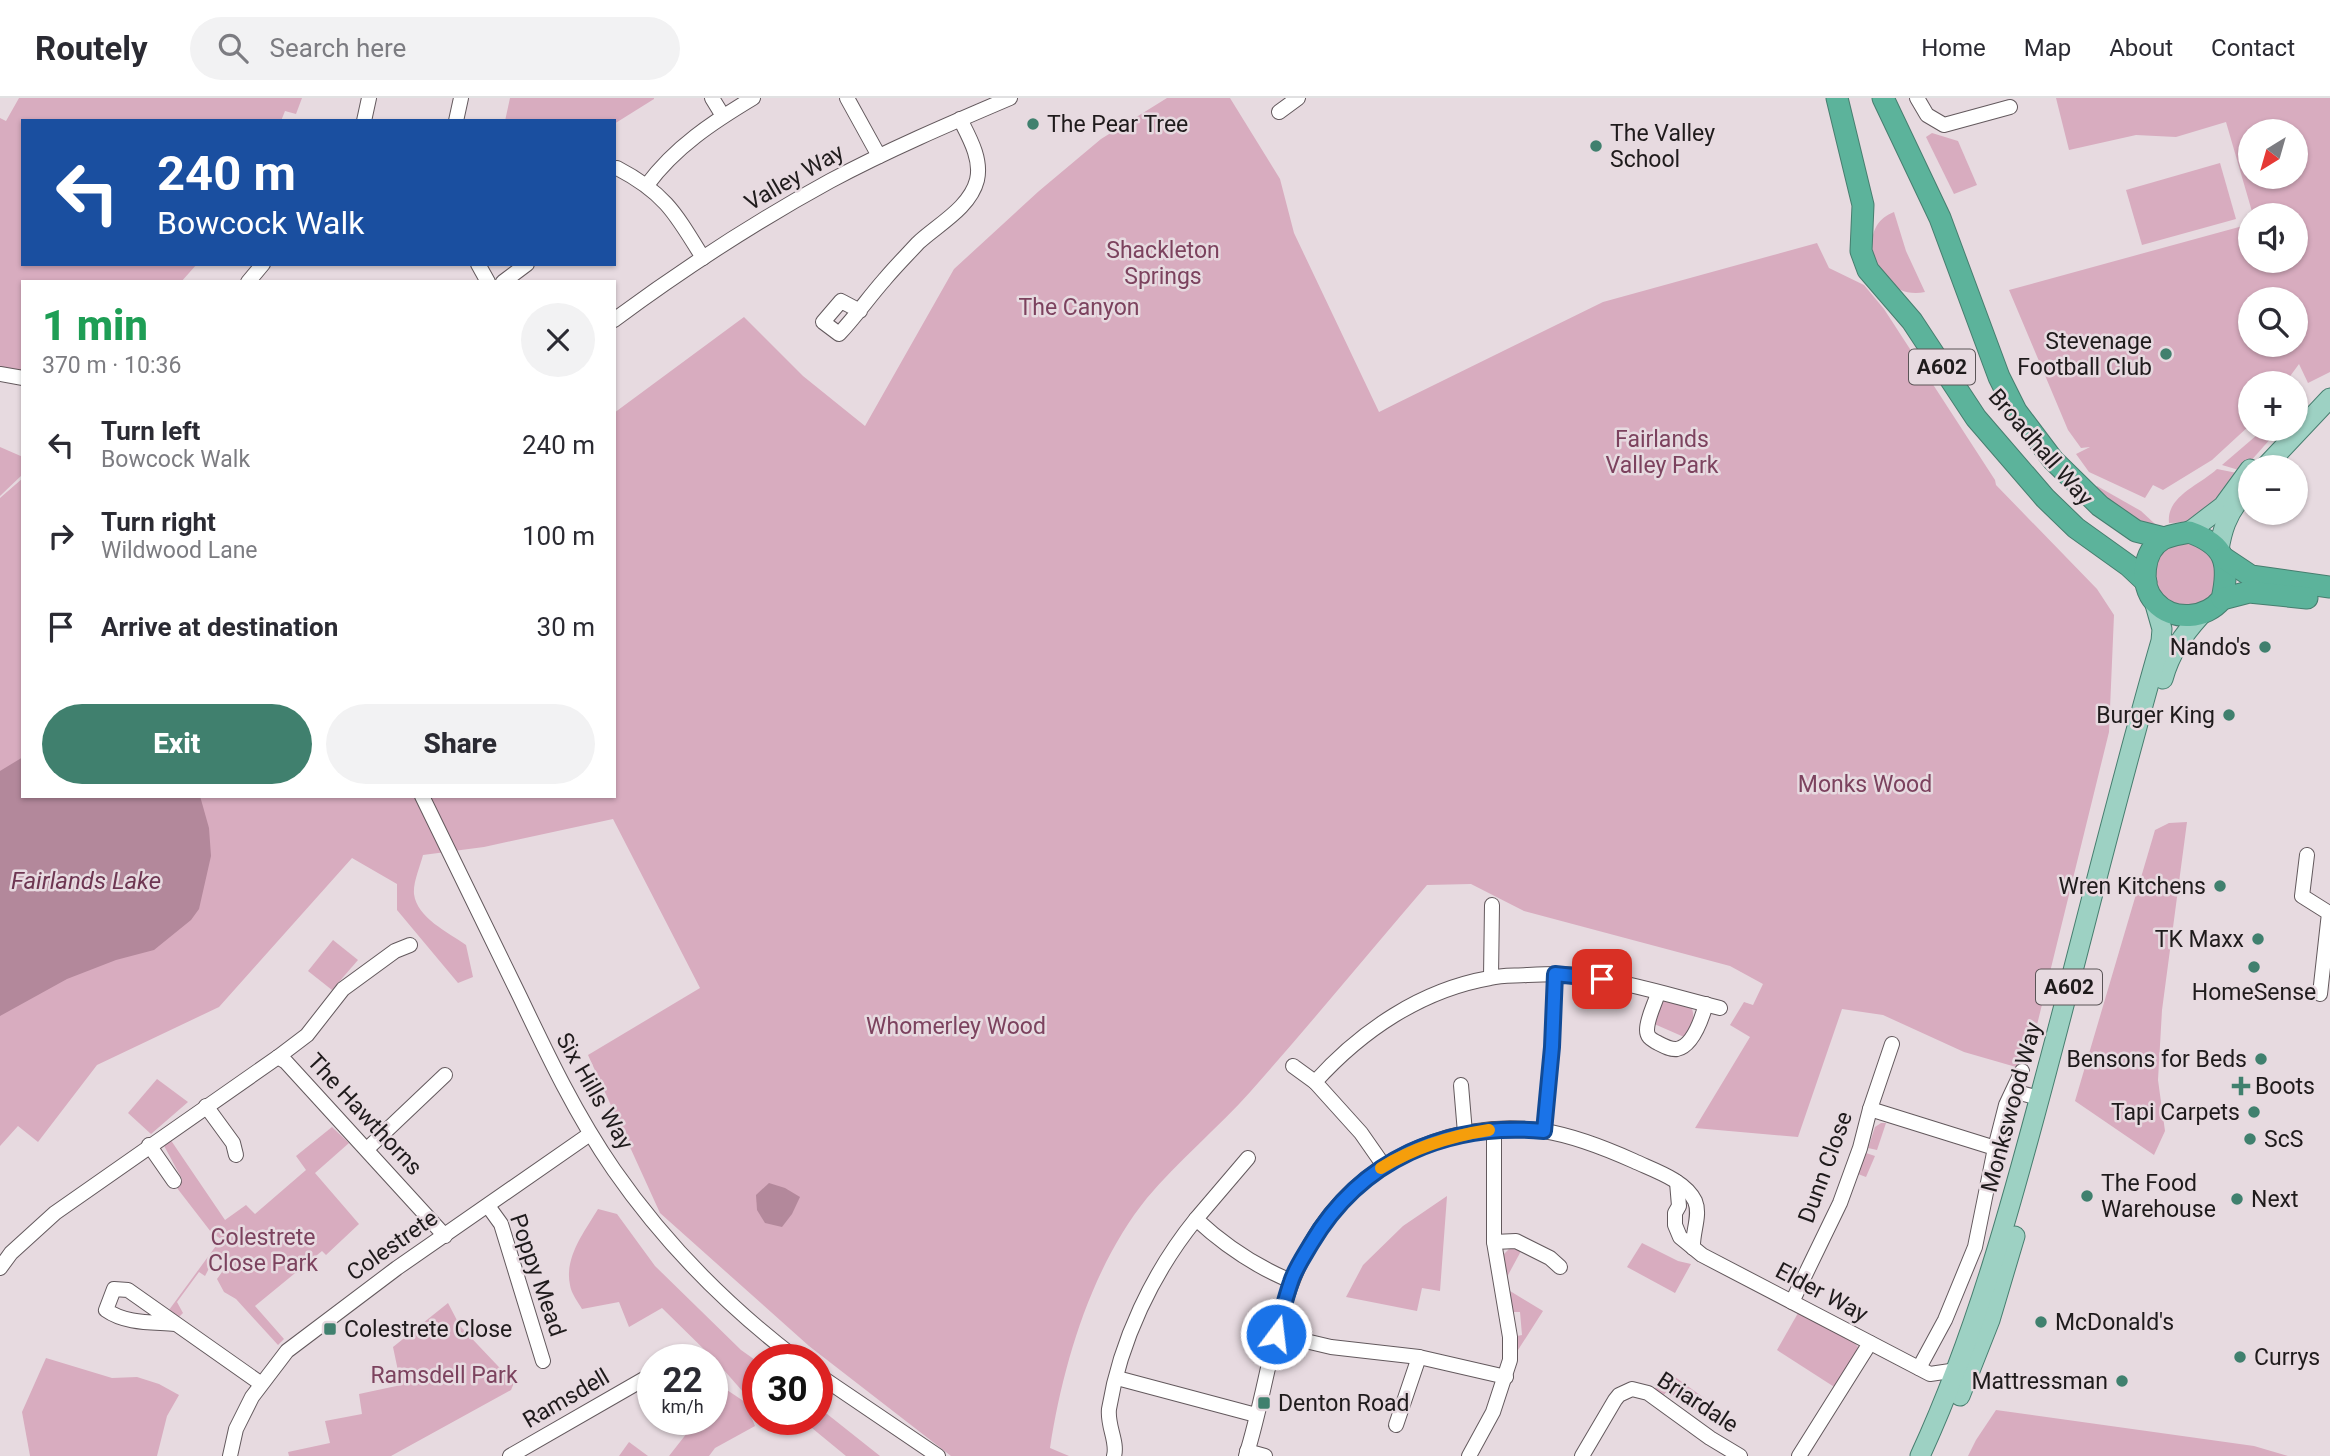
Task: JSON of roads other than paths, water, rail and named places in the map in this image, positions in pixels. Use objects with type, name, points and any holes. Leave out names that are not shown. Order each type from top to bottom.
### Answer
[{"type":"highway","name":"Broadhall Way","points":[[1837,98],[1863,205],[1861,251],[1868,270],[1912,321],[1976,418],[2045,498],[2076,527],[2129,566],[2150,592]]},
{"type":"highway","name":"Broadhall Way","points":[[1883,98],[1940,218],[1999,377],[2016,411],[2053,460],[2099,506],[2136,531],[2164,538]]},
{"type":"highway","points":[[2330,587],[2251,576],[2221,554],[2206,538],[2189,531],[2164,538],[2149,555],[2145,566],[2150,592],[2178,614],[2201,615],[2222,600],[2249,592],[2330,601]]},
{"type":"highway","points":[[2221,554],[2227,571],[2222,600]]},
{"type":"main road","points":[[2308,405],[2330,382]]},
{"type":"main road","points":[[2276,455],[2330,398]]},
{"type":"main road","points":[[2263,455],[2276,441]]},
{"type":"main road","points":[[2189,531],[2223,506],[2238,486]]},
{"type":"main road","points":[[2221,554],[2222,530],[2228,514],[2238,501]]},
{"type":"main road","name":"Monkswood Way","points":[[1920,1456],[1957,1370],[1988,1282],[2161,641],[2161,629],[2150,592]]},
{"type":"main road","name":"Monkswood Way","points":[[1933,1456],[1976,1358],[2001,1289],[2169,660],[2186,631],[2201,615]]},
{"type":"street","points":[[364,119],[369,98]]},
{"type":"street","points":[[456,119],[461,98]]},
{"type":"street","points":[[712,98],[723,116]]},
{"type":"street","points":[[648,185],[677,151],[723,116],[753,98]]},
{"type":"street","points":[[847,98],[879,156]]},
{"type":"street","name":"Valley Way","points":[[616,319],[703,258],[830,181],[960,118],[1010,98]]},
{"type":"street","points":[[1917,98],[1927,115],[1944,125],[2010,107]]},
{"type":"street","points":[[860,311],[919,242],[963,204],[974,190],[978,174],[977,159],[960,118]]},
{"type":"street","points":[[617,168],[648,185],[674,211],[703,258]]},
{"type":"street","points":[[250,280],[261,266]]},
{"type":"street","points":[[506,280],[524,266]]},
{"type":"street","points":[[0,374],[21,379]]},
{"type":"street","name":"Six Hills Way","points":[[423,798],[540,1041],[590,1134],[630,1192],[686,1259],[733,1306],[779,1344]]},
{"type":"street","points":[[2307,855],[2302,896],[2329,914],[2320,994]]},
{"type":"street","points":[[1491,977],[1492,905]]},
{"type":"street","points":[[0,1268],[11,1253],[55,1213],[278,1057],[306,1035],[343,989],[395,951],[410,945]]},
{"type":"street","points":[[1544,1131],[1552,1047],[1555,974]]},
{"type":"street","points":[[1315,1082],[1355,1041],[1387,1019],[1418,1002],[1491,977],[1555,974],[1586,976],[1658,993],[1713,1006],[1687,1042],[1678,1049],[1651,1040],[1648,1035],[1647,1026],[1658,993]]},
{"type":"street","name":"Dunn Close","points":[[1792,1302],[1840,1203],[1892,1044]]},
{"type":"street","name":"The Hawthorns","points":[[278,1057],[286,1062],[445,1236]]},
{"type":"street","points":[[1293,1066],[1315,1082],[1361,1133],[1384,1166]]},
{"type":"street","points":[[1924,1371],[1975,1247],[2006,1105],[2022,1071]]},
{"type":"street","points":[[367,1149],[445,1075]]},
{"type":"street","points":[[1461,1085],[1465,1133]]},
{"type":"street","points":[[2013,1091],[2039,1098]]},
{"type":"street","points":[[206,1106],[233,1143],[236,1155]]},
{"type":"street","points":[[1870,1109],[1995,1148]]},
{"type":"street","points":[[1469,1456],[1493,1412],[1510,1360],[1510,1337],[1494,1242],[1494,1129]]},
{"type":"street","points":[[1265,1456],[1247,1454],[1291,1280],[1336,1206],[1354,1188],[1384,1166],[1418,1148],[1465,1133],[1494,1129],[1544,1131],[1597,1145],[1677,1182],[1695,1201],[1697,1210],[1693,1248]]},
{"type":"street","name":"Colestrete","points":[[230,1456],[243,1414],[260,1383],[287,1351],[316,1327],[590,1134]]},
{"type":"street","points":[[149,1145],[174,1181]]},
{"type":"street","points":[[1114,1456],[1115,1446],[1108,1418],[1130,1333],[1153,1281],[1165,1260],[1196,1219],[1248,1158]]},
{"type":"street","name":"Elder Way","points":[[1677,1182],[1679,1197],[1675,1225],[1680,1237],[1693,1248],[1924,1371]]},
{"type":"street","name":"Poppy Mead","points":[[488,1206],[501,1224],[543,1361]]},
{"type":"street","points":[[1196,1219],[1241,1256],[1291,1280]]},
{"type":"street","points":[[1494,1242],[1516,1241],[1550,1258],[1560,1267]]},
{"type":"street","points":[[175,1324],[260,1383]]},
{"type":"street","points":[[1276,1334],[1331,1347],[1419,1357],[1506,1377]]},
{"type":"street","points":[[1799,1456],[1870,1343]]},
{"type":"street","points":[[1396,1425],[1419,1357]]},
{"type":"street","points":[[1924,1371],[1957,1370]]},
{"type":"street","points":[[1924,1371],[1944,1403]]},
{"type":"street","points":[[1117,1378],[1256,1415]]},
{"type":"street","name":"Ramsdell","points":[[510,1456],[637,1384]]},
{"type":"street","points":[[833,1385],[938,1456]]},
{"type":"street","name":"Briardale","points":[[1582,1456],[1615,1400],[1632,1389],[1648,1394],[1740,1456]]},
{"type":"water","name":"Fairlands Lake","points":[[21,758],[21,798],[201,798],[209,828],[211,856],[199,909],[191,920],[154,950],[116,960],[67,979],[0,1016],[0,771]]},
{"type":"water","points":[[769,1183],[800,1197],[782,1227],[765,1223],[757,1210],[756,1195]]},
{"type":"place","name":"The Pear Tree","points":[[1033,124]]},
{"type":"place","name":"The Valley School","points":[[1596,146]]},
{"type":"place","name":"Stevenage Football Club","points":[[2166,354]]},
{"type":"place","name":"Nando's","points":[[2265,647]]},
{"type":"place","name":"Burger King","points":[[2229,715]]},
{"type":"place","name":"Wren Kitchens","points":[[2220,886]]},
{"type":"place","name":"TK Maxx","points":[[2258,939]]},
{"type":"place","name":"HomeSense","points":[[2254,967]]},
{"type":"place","name":"Bensons for Beds","points":[[2261,1059]]},
{"type":"place","name":"Boots","points":[[2241,1086]]},
{"type":"place","name":"Tapi Carpets","points":[[2254,1112]]},
{"type":"place","name":"ScS","points":[[2250,1139]]},
{"type":"place","name":"The Food Warehouse","points":[[2087,1196]]},
{"type":"place","name":"Next","points":[[2237,1199]]},
{"type":"place","name":"McDonald's","points":[[2041,1322]]},
{"type":"place","name":"Colestrete Close","points":[[330,1329]]},
{"type":"place","name":"Currys","points":[[2240,1357]]},
{"type":"place","name":"Mattressman","points":[[2122,1381]]},
{"type":"place","name":"Denton Road","points":[[1264,1403]]},
{"type":"park label","name":"Shackleton Springs","points":[[1163,263]]},
{"type":"park label","name":"The Canyon","points":[[1079,307]]},
{"type":"park label","name":"Fairlands Valley Park","points":[[1662,452]]},
{"type":"park label","name":"Monks Wood","points":[[1865,784]]},
{"type":"park label","name":"Whomerley Wood","points":[[956,1026]]},
{"type":"park label","name":"Colestrete Close Park","points":[[263,1250]]},
{"type":"park label","name":"Ramsdell Park","points":[[444,1375]]}]
